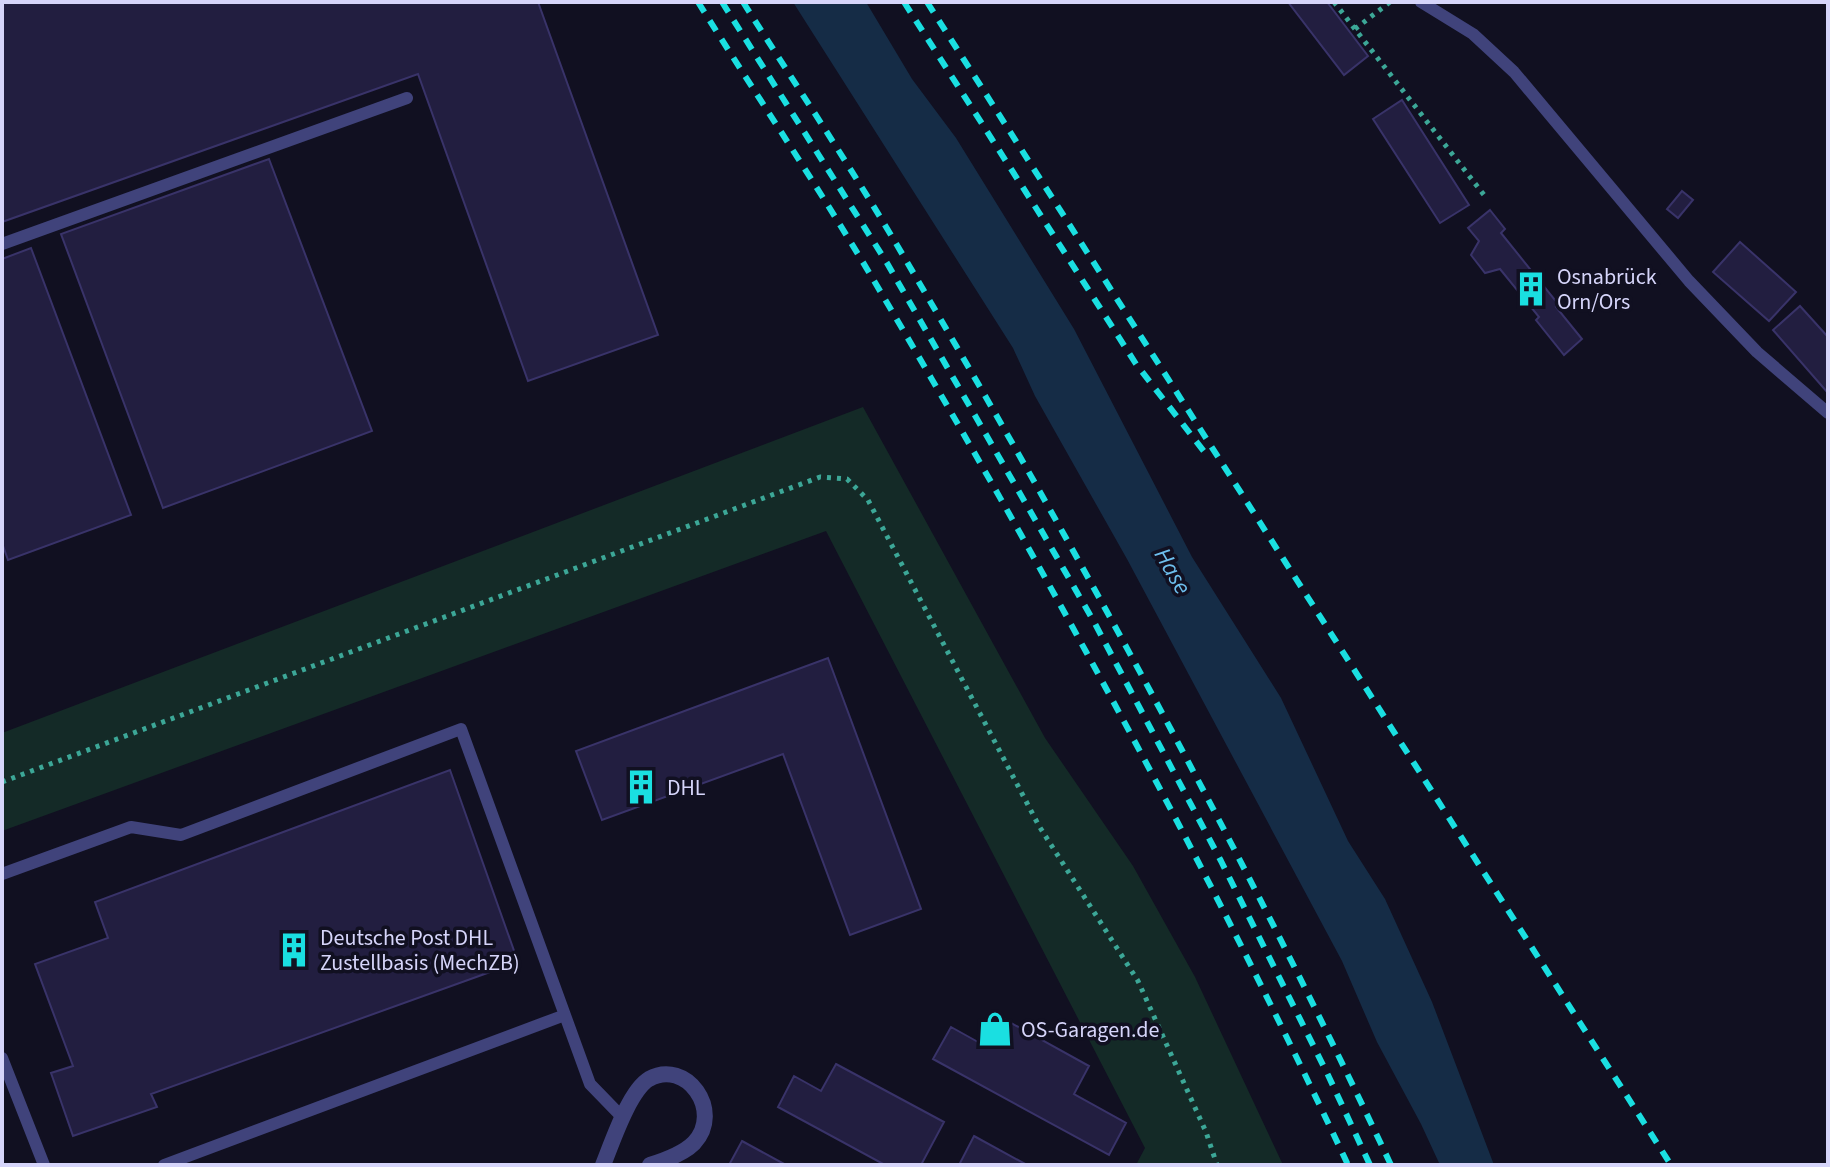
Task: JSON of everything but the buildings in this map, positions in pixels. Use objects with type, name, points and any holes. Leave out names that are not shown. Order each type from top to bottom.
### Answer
[{"type":"street","points":[[603,1165],[636,1094],[650,1079],[671,1075],[687,1081],[701,1094],[706,1110],[704,1125],[693,1143],[650,1165]]},
{"type":"lane","points":[[1421,2],[1473,34],[1514,72],[1689,281],[1757,352],[1828,413]]},
{"type":"lane","points":[[2,244],[407,98]]},
{"type":"lane","points":[[2,874],[131,827],[181,835],[461,729],[590,1084],[623,1118]]},
{"type":"lane","points":[[164,1165],[565,1015]]},
{"type":"lane","points":[[2,1058],[44,1165]]},
{"type":"path","points":[[1334,2],[1484,195]]},
{"type":"path","points":[[1355,29],[1390,2]]},
{"type":"path","points":[[2,782],[820,477],[847,479],[868,500],[1039,826],[1138,981],[1206,1132],[1217,1165]]},
{"type":"green space","points":[[863,407],[1045,738],[1133,866],[1195,977],[1283,1165],[1136,1165],[1145,1148],[826,531],[2,831],[2,733]]},
{"type":"water","name":"Hase","points":[[793,2],[866,2],[912,79],[956,138],[1074,329],[1192,557],[1281,698],[1348,841],[1385,899],[1432,1002],[1494,1165],[1440,1165],[1377,1042],[1342,961],[1127,559],[1035,396],[1013,348]]},
{"type":"railway","points":[[698,2],[870,274],[1059,603],[1237,938],[1348,1165]]},
{"type":"railway","points":[[722,2],[887,263],[1093,620],[1221,861],[1370,1165]]},
{"type":"railway","points":[[743,2],[885,225],[1096,592],[1278,934],[1391,1165]]},
{"type":"railway","points":[[904,2],[1136,364],[1206,454]]},
{"type":"railway","points":[[927,2],[1671,1165]]},
{"type":"place","name":"Osnabrück Orn/Ors","points":[[1531,289]]},
{"type":"place","name":"DHL","points":[[641,787]]},
{"type":"place","name":"Deutsche Post DHL Zustellbasis (MechZB)","points":[[294,950]]},
{"type":"place","name":"OS-Garagen.de","points":[[995,1029]]}]
